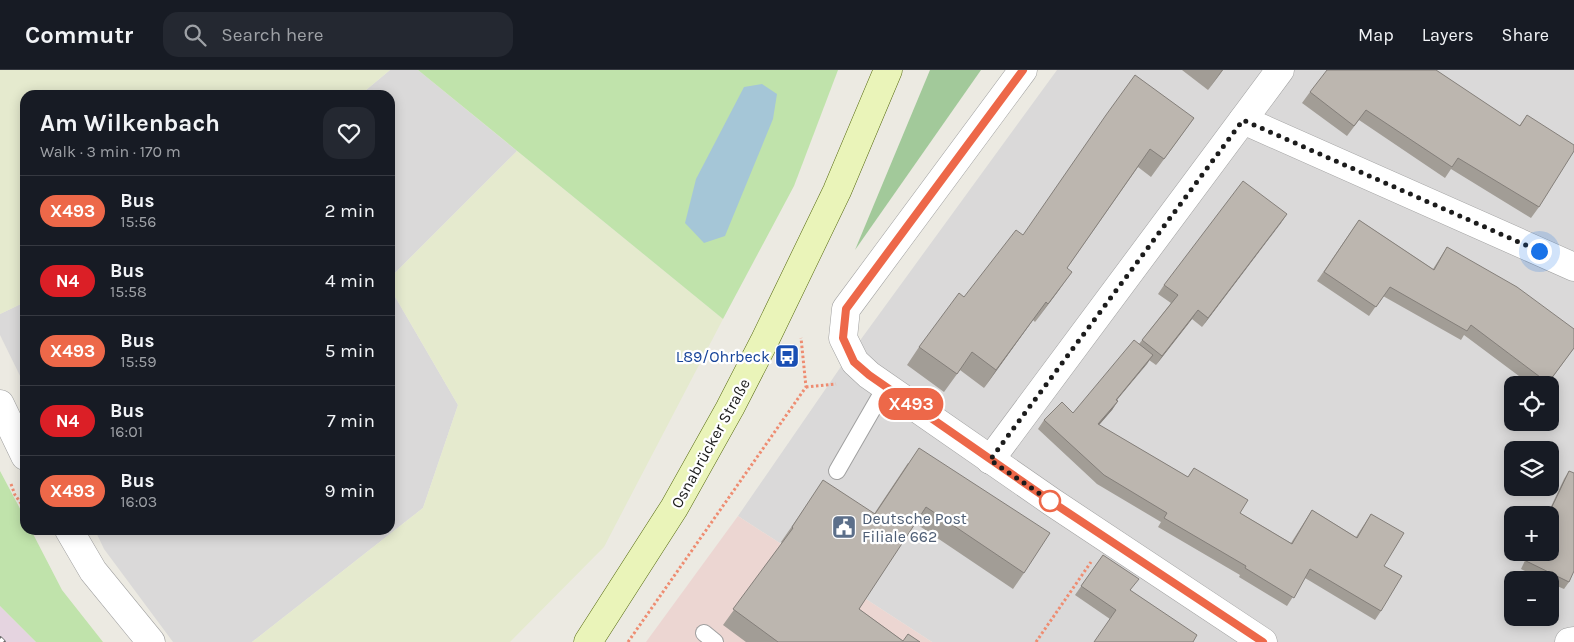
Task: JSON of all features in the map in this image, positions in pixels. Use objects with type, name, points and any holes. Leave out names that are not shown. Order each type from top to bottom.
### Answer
[{"type":"main road","name":"Osnabrücker Straße","points":[[588,642],[674,508],[730,408],[837,191],[888,70]]},
{"type":"street","points":[[1023,70],[846,309],[843,338],[854,362],[886,386],[990,460],[1263,642]]},
{"type":"street","points":[[990,460],[1280,70]]},
{"type":"street","points":[[1243,120],[1574,267]]},
{"type":"street","points":[[0,404],[20,446]]},
{"type":"street","points":[[72,535],[93,571],[151,642]]},
{"type":"street","points":[[1569,642],[1574,641]]},
{"type":"lane","points":[[837,471],[886,386]]},
{"type":"path","points":[[628,642],[806,387]]},
{"type":"path","points":[[1036,642],[1108,538]]},
{"type":"shaded area","points":[[390,70],[418,70],[517,151],[395,273],[395,90],[366,90]]},
{"type":"shaded area","points":[[1057,70],[1574,70],[1574,642],[932,642],[738,516],[840,368]]},
{"type":"shaded area","points":[[395,297],[458,405],[423,508],[395,530]]},
{"type":"shaded area","points":[[20,304],[20,376],[0,335],[0,314]]},
{"type":"shaded area","points":[[738,516],[932,642],[646,642]]},
{"type":"shaded area","points":[[97,535],[389,535],[252,642],[173,642],[104,549]]},
{"type":"shaded area","points":[[0,606],[36,642],[0,642]]},
{"type":"green space","points":[[0,70],[390,70],[366,90],[20,90],[20,304],[0,314]]},
{"type":"green space","points":[[418,70],[838,70],[794,186],[723,319]]},
{"type":"green space","points":[[930,70],[981,70],[855,250]]},
{"type":"green space","points":[[517,151],[723,319],[604,547],[510,642],[252,642],[389,535],[395,535],[395,530],[423,508],[458,405],[395,297],[395,273]]},
{"type":"green space","points":[[0,471],[20,509],[20,535],[34,535],[62,590],[103,642],[36,642],[0,606]]},
{"type":"water","points":[[762,84],[777,94],[773,119],[725,236],[704,243],[685,223],[696,179],[744,87]]},
{"type":"building","points":[[1327,70],[1436,70],[1520,126],[1527,115],[1574,145],[1574,151],[1539,207],[1458,158],[1452,167],[1366,110],[1354,126],[1310,92]]},
{"type":"building","points":[[1135,75],[1194,118],[1164,159],[1150,149],[1067,268],[1072,272],[1048,304],[1046,302],[996,370],[972,352],[957,374],[919,347],[959,293],[964,297],[1016,230],[1023,235]]},
{"type":"building","points":[[1243,181],[1287,214],[1208,318],[1198,310],[1162,356],[1142,340],[1178,295],[1164,285]]},
{"type":"building","points":[[1359,220],[1434,270],[1447,247],[1517,287],[1574,329],[1574,348],[1553,376],[1539,376],[1471,325],[1467,331],[1390,287],[1376,307],[1324,272]]},
{"type":"building","points":[[1134,340],[1153,355],[1098,424],[1188,477],[1194,468],[1248,500],[1240,513],[1292,544],[1312,510],[1357,538],[1371,514],[1404,533],[1384,566],[1402,576],[1381,611],[1310,569],[1294,598],[1245,568],[1246,566],[1164,518],[1167,513],[1104,475],[1044,420],[1062,402],[1073,413]]},
{"type":"building","points":[[919,448],[1050,533],[1024,573],[926,507],[859,609],[903,641],[908,634],[920,642],[778,642],[733,609],[793,528],[823,480],[875,514]]},
{"type":"building","points":[[1569,471],[1574,473],[1574,571],[1569,582],[1559,577],[1559,571],[1546,571],[1526,561],[1559,561],[1559,506],[1552,506],[1557,496],[1559,496],[1559,492]]},
{"type":"building","points":[[1103,555],[1139,579],[1130,590],[1197,635],[1193,642],[1094,642],[1116,610],[1081,586]]},
{"type":"railway","points":[[0,639],[3,642]]},
{"type":"bus line","name":"X493","points":[[1023,70],[846,309],[843,338],[854,362],[869,375],[1052,502],[1263,642]]},
{"type":"place","name":"L89/Ohrbeck","points":[[787,356]]},
{"type":"place","name":"Deutsche Post Filiale 662","points":[[844,527]]},
{"type":"route","points":[[1050,501],[1052,502],[990,460],[1243,120],[1539,251]]}]
